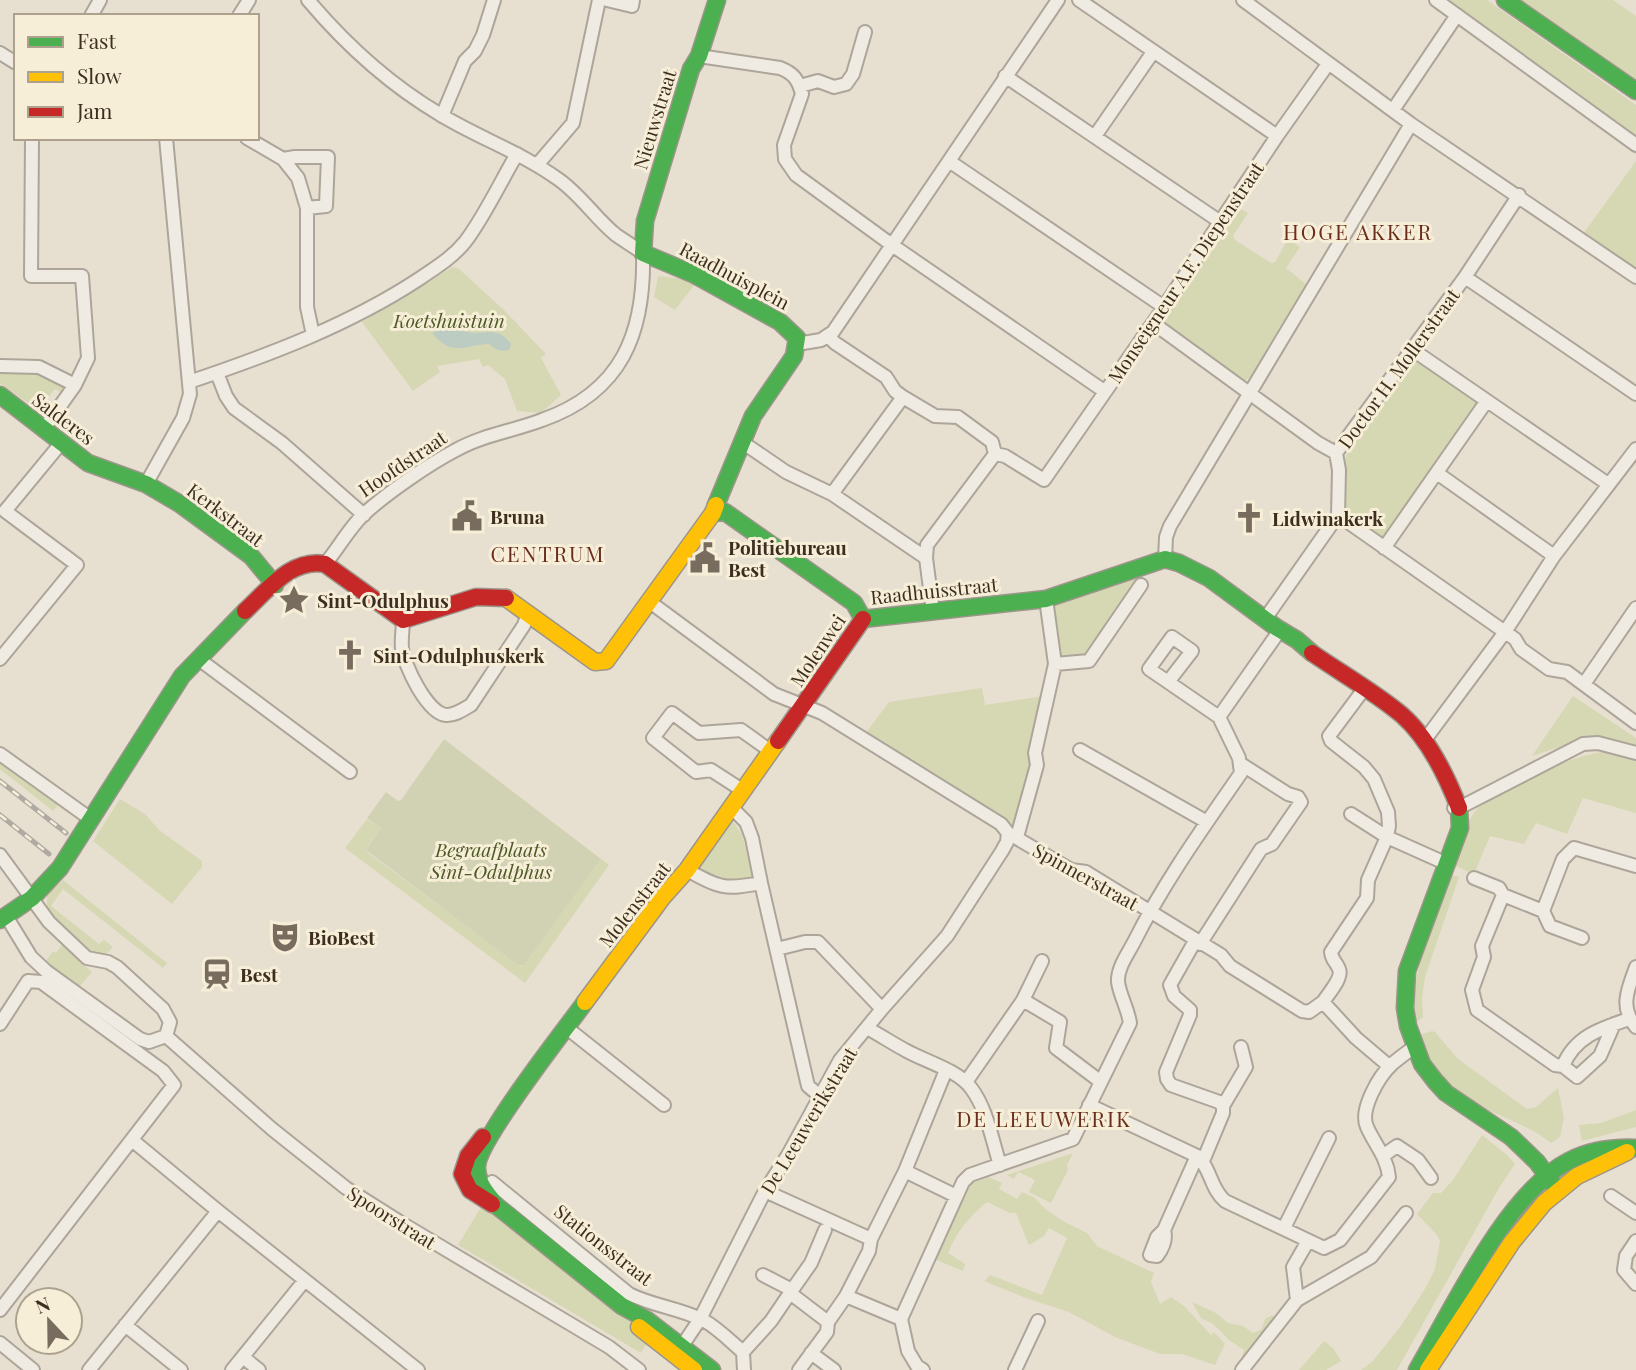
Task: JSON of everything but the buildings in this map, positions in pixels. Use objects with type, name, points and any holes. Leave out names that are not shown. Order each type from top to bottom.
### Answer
[{"type":"street","points":[[442,116],[465,61],[475,51],[483,35],[494,0]]},
{"type":"street","points":[[537,165],[573,123],[599,0]]},
{"type":"street","points":[[607,0],[632,6],[633,0]]},
{"type":"street","name":"Nieuwstraat","points":[[643,253],[645,221],[691,69],[699,56],[717,0]]},
{"type":"street","points":[[403,620],[476,597],[504,597],[592,660],[601,662],[612,656],[713,513],[753,416],[794,356],[797,344],[812,343],[829,337],[1058,0]]},
{"type":"street","points":[[1079,0],[1277,136]]},
{"type":"street","points":[[1243,0],[1411,124],[1636,277]]},
{"type":"street","points":[[1436,0],[1636,145]]},
{"type":"street","points":[[1505,0],[1636,91]]},
{"type":"street","points":[[316,3],[376,70],[442,116],[537,165],[580,197],[615,234],[643,253]]},
{"type":"street","points":[[1393,110],[1457,15]]},
{"type":"street","points":[[800,86],[818,81],[834,86],[846,84],[853,74],[865,32]]},
{"type":"street","points":[[1095,136],[1153,52]]},
{"type":"street","points":[[699,56],[780,68],[792,73],[802,94],[783,145],[785,159],[796,175],[892,245],[1104,391]]},
{"type":"street","name":"Monseigneur A.F. Diepenstraat","points":[[995,454],[1004,456],[1044,480],[1328,64]]},
{"type":"street","points":[[1005,76],[1219,221]]},
{"type":"street","points":[[1411,124],[1170,526],[1166,537],[1166,559],[1197,571],[1280,629],[1299,647],[1308,650],[1403,716],[1424,741],[1435,769],[1456,808],[1454,840],[1407,971],[1405,1008],[1414,1047],[1422,1064],[1446,1093],[1511,1137],[1547,1175],[1558,1191]]},
{"type":"street","points":[[32,140],[31,276],[82,276],[88,358],[75,385],[43,430]]},
{"type":"street","points":[[146,484],[183,418],[190,394],[166,140]]},
{"type":"street","points":[[250,140],[282,159],[298,178],[307,208],[307,307],[313,335]]},
{"type":"street","points":[[189,382],[313,335],[359,314],[448,259],[466,241],[517,154]]},
{"type":"street","points":[[282,159],[328,157],[326,206],[307,208]]},
{"type":"street","points":[[949,160],[1164,307]]},
{"type":"street","name":"Doctor H. Mollerstraat","points":[[1338,515],[1339,470],[1336,453],[1413,350],[1519,195]]},
{"type":"street","name":"Raadhuisplein","points":[[643,253],[699,277],[780,322],[797,338],[797,344]]},
{"type":"street","name":"Hoofdstraat","points":[[325,564],[364,515],[419,473],[455,450],[477,440],[558,414],[585,400],[608,378],[632,339],[637,325],[644,278],[643,253]]},
{"type":"street","points":[[1465,276],[1636,394]]},
{"type":"street","points":[[1153,323],[1318,443],[1336,453]]},
{"type":"street","points":[[829,337],[886,377],[895,391],[904,397],[935,416],[958,417],[992,442],[995,454],[927,545],[926,558],[933,612]]},
{"type":"street","points":[[1413,350],[1608,484]]},
{"type":"street","name":"Salderes","points":[[0,366],[39,367],[75,385]]},
{"type":"street","points":[[217,373],[234,408],[282,443],[364,515]]},
{"type":"street","name":"Salderes","points":[[0,395],[88,463],[146,484]]},
{"type":"street","points":[[832,494],[904,397]]},
{"type":"street","points":[[1384,548],[1486,402]]},
{"type":"street","points":[[0,659],[77,565],[3,511],[62,442]]},
{"type":"street","points":[[742,442],[786,472],[832,494],[926,558]]},
{"type":"street","points":[[1424,741],[1505,632],[1554,556],[1636,449]]},
{"type":"street","points":[[1437,473],[1554,556]]},
{"type":"street","name":"Kerkstraat","points":[[146,484],[180,504],[251,556],[275,585]]},
{"type":"street","name":"Raadhuisstraat","points":[[713,513],[725,512],[755,533],[854,603],[863,619],[1046,599],[1166,559]]},
{"type":"street","points":[[1265,619],[1335,523],[1338,515],[1515,639],[1521,649],[1549,669],[1567,672],[1636,723]]},
{"type":"street","points":[[0,855],[32,898],[49,922],[87,958],[113,964],[163,1009],[170,1022],[166,1036],[149,1042],[140,1039],[46,971],[21,945],[3,918],[32,898],[60,868],[182,676],[234,621],[293,567],[314,562],[325,564],[403,620]]},
{"type":"street","points":[[1046,599],[1055,664],[1089,661],[1141,585]]},
{"type":"street","name":"Spinnerstraat","points":[[650,602],[774,694],[805,704],[1001,824],[1012,835],[1071,870],[1086,872],[1221,956],[1230,966],[1302,1012],[1309,1012],[1323,1002]]},
{"type":"street","points":[[1584,684],[1636,608]]},
{"type":"street","points":[[403,620],[402,650],[406,661],[433,710],[447,716],[471,705],[524,625],[528,613]]},
{"type":"street","name":"Molenwei","points":[[805,704],[863,619]]},
{"type":"street","points":[[1219,717],[1280,629]]},
{"type":"street","points":[[200,660],[350,772]]},
{"type":"street","name":"De Leeuwerikstraat","points":[[679,1351],[700,1319],[765,1191],[840,1060],[947,936],[1012,835],[1037,765],[1035,753],[1055,664]]},
{"type":"street","points":[[918,1369],[908,1351],[901,1319],[962,1182],[970,1175],[1073,1139],[1130,1023],[1129,1011],[1118,982],[1120,969],[1149,912],[1181,859],[1241,773],[1234,740],[1219,717],[1168,682]]},
{"type":"street","points":[[1364,689],[1329,736],[1331,741],[1364,767],[1374,779],[1388,812],[1387,837],[1368,880],[1367,898],[1331,952],[1331,958],[1340,975],[1323,1002],[1356,1038],[1389,1066]]},
{"type":"street","name":"Molenstraat","points":[[493,1128],[662,898],[687,870],[769,751],[805,704]]},
{"type":"street","points":[[742,790],[710,770],[696,772],[653,738],[672,713],[699,733],[741,730],[769,751]]},
{"type":"street","points":[[1456,808],[1583,744],[1598,743],[1636,753]]},
{"type":"street","points":[[1080,751],[1208,822]]},
{"type":"street","points":[[0,754],[92,820]]},
{"type":"street","points":[[1223,1106],[1219,1102],[1171,1085],[1167,1079],[1166,1072],[1190,1016],[1190,1010],[1174,996],[1170,985],[1261,849],[1272,844],[1301,802],[1298,797],[1288,794],[1241,764]]},
{"type":"street","points":[[732,808],[746,822],[752,838],[808,1086],[820,1096]]},
{"type":"street","points":[[1351,814],[1387,837],[1445,863]]},
{"type":"street","points":[[1543,911],[1563,859],[1574,848],[1636,866]]},
{"type":"street","points":[[687,870],[720,887],[734,888],[761,883]]},
{"type":"street","points":[[1474,878],[1499,888],[1503,895],[1543,911],[1550,926],[1582,938]]},
{"type":"street","points":[[1503,895],[1482,946],[1484,957],[1472,990],[1477,1010],[1555,1065],[1563,1066],[1577,1077],[1600,1056],[1615,1024]]},
{"type":"street","points":[[777,949],[805,942],[818,942],[882,1009]]},
{"type":"street","points":[[965,1082],[1024,1000],[1042,961]]},
{"type":"street","points":[[1563,1066],[1568,1054],[1580,1041],[1597,1030],[1615,1024],[1633,1023],[1626,1009],[1625,998],[1636,967]]},
{"type":"street","points":[[0,1024],[28,981],[41,982],[163,1071],[174,1085],[0,1310]]},
{"type":"street","points":[[1024,1000],[1060,1022],[1056,1048],[1101,1082]]},
{"type":"street","points":[[567,1028],[664,1105]]},
{"type":"street","points":[[867,1028],[965,1082],[979,1102],[1000,1165]]},
{"type":"street","name":"Spoorstraat","points":[[166,1036],[272,1129],[346,1188],[609,1347],[639,1370]]},
{"type":"street","points":[[1164,1230],[1223,1113],[1223,1106],[1246,1067],[1241,1046]]},
{"type":"street","points":[[1090,1105],[1200,1159],[1216,1194],[1225,1202],[1324,1248],[1340,1240],[1387,1182],[1388,1166],[1363,1118],[1365,1107],[1389,1066],[1414,1047]]},
{"type":"street","points":[[799,1370],[827,1332],[828,1322],[846,1296],[869,1251],[871,1239],[905,1171],[946,1070]]},
{"type":"street","name":"Stationsstraat","points":[[493,1128],[466,1155],[461,1168],[463,1183],[470,1192],[497,1206],[622,1306],[640,1328],[712,1370]]},
{"type":"street","points":[[1284,1228],[1329,1138]]},
{"type":"street","points":[[132,1140],[218,1212],[418,1370]]},
{"type":"street","points":[[1384,1155],[1397,1146],[1418,1160],[1431,1178]]},
{"type":"street","points":[[1417,1370],[1496,1233],[1513,1209],[1547,1175],[1568,1161],[1610,1147],[1636,1148]]},
{"type":"street","points":[[1428,1370],[1512,1242],[1544,1203],[1577,1176],[1612,1157],[1636,1148]]},
{"type":"street","points":[[905,1171],[956,1196]]},
{"type":"street","name":"Stationsstraat","points":[[492,1182],[629,1294],[646,1303],[684,1312],[700,1319]]},
{"type":"street","points":[[765,1191],[871,1239]]},
{"type":"street","points":[[1611,1196],[1636,1213]]},
{"type":"street","points":[[89,1370],[218,1212]]},
{"type":"street","points":[[1242,1370],[1297,1300],[1371,1256],[1406,1213]]},
{"type":"street","points":[[744,1370],[743,1352],[771,1321],[811,1262],[825,1230]]},
{"type":"street","points":[[1297,1300],[1293,1268],[1308,1241]]},
{"type":"street","points":[[1636,1241],[1626,1256],[1624,1270],[1636,1284]]},
{"type":"street","points":[[764,1275],[791,1291],[828,1322]]},
{"type":"street","points":[[232,1370],[305,1280]]},
{"type":"street","points":[[846,1296],[901,1319]]},
{"type":"street","points":[[700,1319],[743,1352]]},
{"type":"street","points":[[1015,1370],[1038,1321]]},
{"type":"street","points":[[125,1325],[181,1370]]},
{"type":"street","points":[[0,1343],[33,1370]]},
{"type":"street","name":"Stationsstraat","points":[[679,1351],[694,1370]]},
{"type":"street","points":[[811,1353],[834,1370]]},
{"type":"street","points":[[243,1357],[259,1370]]},
{"type":"green space","points":[[1449,0],[1487,0],[1636,105],[1636,138]]},
{"type":"green space","points":[[1514,0],[1613,0],[1636,16],[1636,85]]},
{"type":"green space","points":[[1636,161],[1636,271],[1583,234]]},
{"type":"green space","points":[[1236,206],[1248,213],[1233,236],[1235,240],[1271,263],[1275,262],[1288,239],[1300,247],[1286,268],[1306,284],[1250,377],[1244,381],[1161,321]]},
{"type":"green space","name":"Koetshuistuin","points":[[453,267],[458,268],[505,311],[546,354],[541,358],[561,395],[541,413],[517,411],[505,379],[488,365],[483,367],[479,359],[437,366],[440,372],[413,391],[362,322]]},
{"type":"green space","points":[[658,276],[685,279],[695,284],[675,310],[654,297]]},
{"type":"green space","points":[[1416,358],[1476,400],[1476,403],[1379,538],[1345,513],[1343,465],[1347,454]]},
{"type":"green space","points":[[0,371],[39,371],[68,385],[63,393],[55,389],[41,406],[47,412],[45,415],[0,383]]},
{"type":"green space","points":[[1136,576],[1136,587],[1089,655],[1061,656],[1054,607]]},
{"type":"green space","points":[[982,688],[985,705],[1044,696],[1028,755],[1031,768],[1014,829],[865,734],[889,702]]},
{"type":"green space","points":[[1573,696],[1636,738],[1636,746],[1605,737],[1591,737],[1532,756]]},
{"type":"green space","name":"Begraafplaats Sint-Odulphus","points":[[444,739],[601,859],[523,966],[366,850],[381,828],[367,818],[386,792],[398,801],[401,800]]},
{"type":"green space","points":[[1604,752],[1636,761],[1636,813],[1583,798],[1567,834],[1536,823],[1524,844],[1490,836],[1474,874],[1455,866],[1468,822],[1485,802],[1537,774],[1575,759]]},
{"type":"green space","points":[[0,763],[57,802],[76,819],[58,805],[53,811],[0,769]]},
{"type":"green space","points":[[120,799],[145,814],[159,830],[202,861],[202,867],[172,904],[93,841]]},
{"type":"green space","points":[[730,817],[742,835],[753,877],[750,879],[727,880],[698,871],[695,863]]},
{"type":"green space","points":[[367,819],[381,828],[366,849],[367,852],[522,967],[601,859],[609,865],[525,983],[345,848]]},
{"type":"green space","points":[[1451,875],[1459,877],[1425,977],[1423,1017],[1414,1024],[1419,966]]},
{"type":"green space","points":[[63,880],[167,963],[163,968],[63,889],[51,906],[99,944],[104,940],[113,947],[104,956],[87,950],[71,938],[44,908],[47,906],[47,895]]},
{"type":"green space","points":[[62,945],[92,972],[80,986],[46,961],[53,951],[56,953]]},
{"type":"green space","points":[[1432,1031],[1458,1059],[1527,1109],[1536,1107],[1558,1088],[1564,1118],[1560,1137],[1551,1143],[1525,1126],[1478,1105],[1458,1092],[1434,1067],[1417,1036]]},
{"type":"green space","points":[[1636,1110],[1636,1127],[1582,1141],[1579,1125],[1601,1123]]},
{"type":"green space","points":[[1482,1135],[1515,1164],[1397,1370],[1361,1370],[1372,1362],[1400,1327],[1435,1269],[1440,1241],[1417,1214],[1433,1193],[1441,1193],[1453,1180]]},
{"type":"green space","points":[[1073,1153],[1067,1165],[1068,1170],[1051,1203],[1029,1192],[1035,1180],[1018,1172],[1014,1179],[1007,1175]]},
{"type":"green space","points":[[988,1177],[1002,1183],[999,1189],[1017,1199],[1022,1192],[1035,1198],[1045,1209],[1087,1233],[1097,1246],[1154,1273],[1151,1282],[1160,1304],[1171,1297],[1184,1306],[1211,1335],[1214,1332],[1225,1344],[1215,1365],[1182,1354],[1160,1354],[1115,1337],[1069,1312],[984,1281],[990,1275],[1042,1295],[1067,1238],[1049,1228],[1044,1236],[1029,1245],[1016,1213],[1010,1213],[987,1202],[964,1225],[948,1253],[965,1264],[963,1271],[934,1259],[966,1192],[973,1183]]},
{"type":"green space","points":[[483,1204],[616,1309],[649,1339],[641,1353],[458,1245]]},
{"type":"green space","points":[[1192,1302],[1216,1313],[1228,1323],[1243,1326],[1253,1333],[1261,1330],[1265,1319],[1272,1315],[1276,1318],[1246,1357],[1242,1356],[1244,1350],[1213,1324],[1201,1318]]},
{"type":"green space","points":[[1324,1341],[1333,1348],[1341,1361],[1326,1370],[1299,1370]]},
{"type":"shaded area","points":[[445,323],[464,331],[501,335],[511,344],[509,350],[498,350],[489,344],[452,348],[439,341],[432,333],[435,332],[436,325]]},
{"type":"railway","points":[[0,781],[66,833]]},
{"type":"railway","points":[[0,815],[49,854]]},
{"type":"traffic: fast","points":[[716,505],[753,416],[794,356],[797,338],[780,322],[693,274],[643,253],[645,221],[691,69],[699,56],[717,0]]},
{"type":"traffic: fast","points":[[1505,0],[1636,91]]},
{"type":"traffic: fast","points":[[0,395],[88,463],[146,484],[180,504],[251,556],[275,585]]},
{"type":"traffic: fast","points":[[713,513],[725,512],[854,603],[863,619]]},
{"type":"traffic: fast","points":[[863,619],[1046,599],[1165,559],[1209,578],[1312,653]]},
{"type":"traffic: fast","points":[[0,920],[32,898],[60,868],[182,676],[245,611]]},
{"type":"traffic: fast","points":[[1459,808],[1460,828],[1407,971],[1405,1008],[1408,1026],[1422,1064],[1435,1081],[1446,1093],[1511,1137],[1537,1162],[1558,1191]]},
{"type":"traffic: fast","points":[[585,1002],[490,1136],[480,1156],[477,1169],[479,1179],[497,1206],[622,1306],[647,1320],[712,1370]]},
{"type":"traffic: fast","points":[[1417,1370],[1483,1255],[1524,1198],[1546,1176],[1577,1157],[1602,1150],[1636,1148]]},
{"type":"traffic: slow","points":[[506,598],[595,662],[606,661],[713,513],[716,505]]},
{"type":"traffic: slow","points":[[585,1002],[662,898],[687,870],[778,741]]},
{"type":"traffic: slow","points":[[1428,1370],[1512,1242],[1544,1203],[1577,1176],[1627,1152]]},
{"type":"traffic: slow","points":[[639,1327],[694,1370]]},
{"type":"traffic: jam","points":[[245,611],[281,577],[313,563],[325,564],[403,620],[476,597],[506,598]]},
{"type":"traffic: jam","points":[[778,741],[863,619]]},
{"type":"traffic: jam","points":[[1312,653],[1381,699],[1411,724],[1436,758],[1459,808]]},
{"type":"traffic: jam","points":[[483,1137],[468,1156],[462,1174],[470,1190],[492,1204]]},
{"type":"place","name":"Bruna","points":[[467,516]]},
{"type":"place","name":"Lidwinakerk","points":[[1249,518]]},
{"type":"place","name":"Politiebureau Best","points":[[705,558]]},
{"type":"place","name":"Sint-Odulphus","points":[[294,600]]},
{"type":"place","name":"Sint-Odulphuskerk","points":[[350,655]]},
{"type":"place","name":"BioBest","points":[[285,937]]},
{"type":"place","name":"Best","points":[[217,974]]},
{"type":"district","name":"HOGE AKKER","points":[[1358,231]]},
{"type":"district","name":"CENTRUM","points":[[548,553]]},
{"type":"district","name":"DE LEEUWERIK","points":[[1044,1118]]}]
